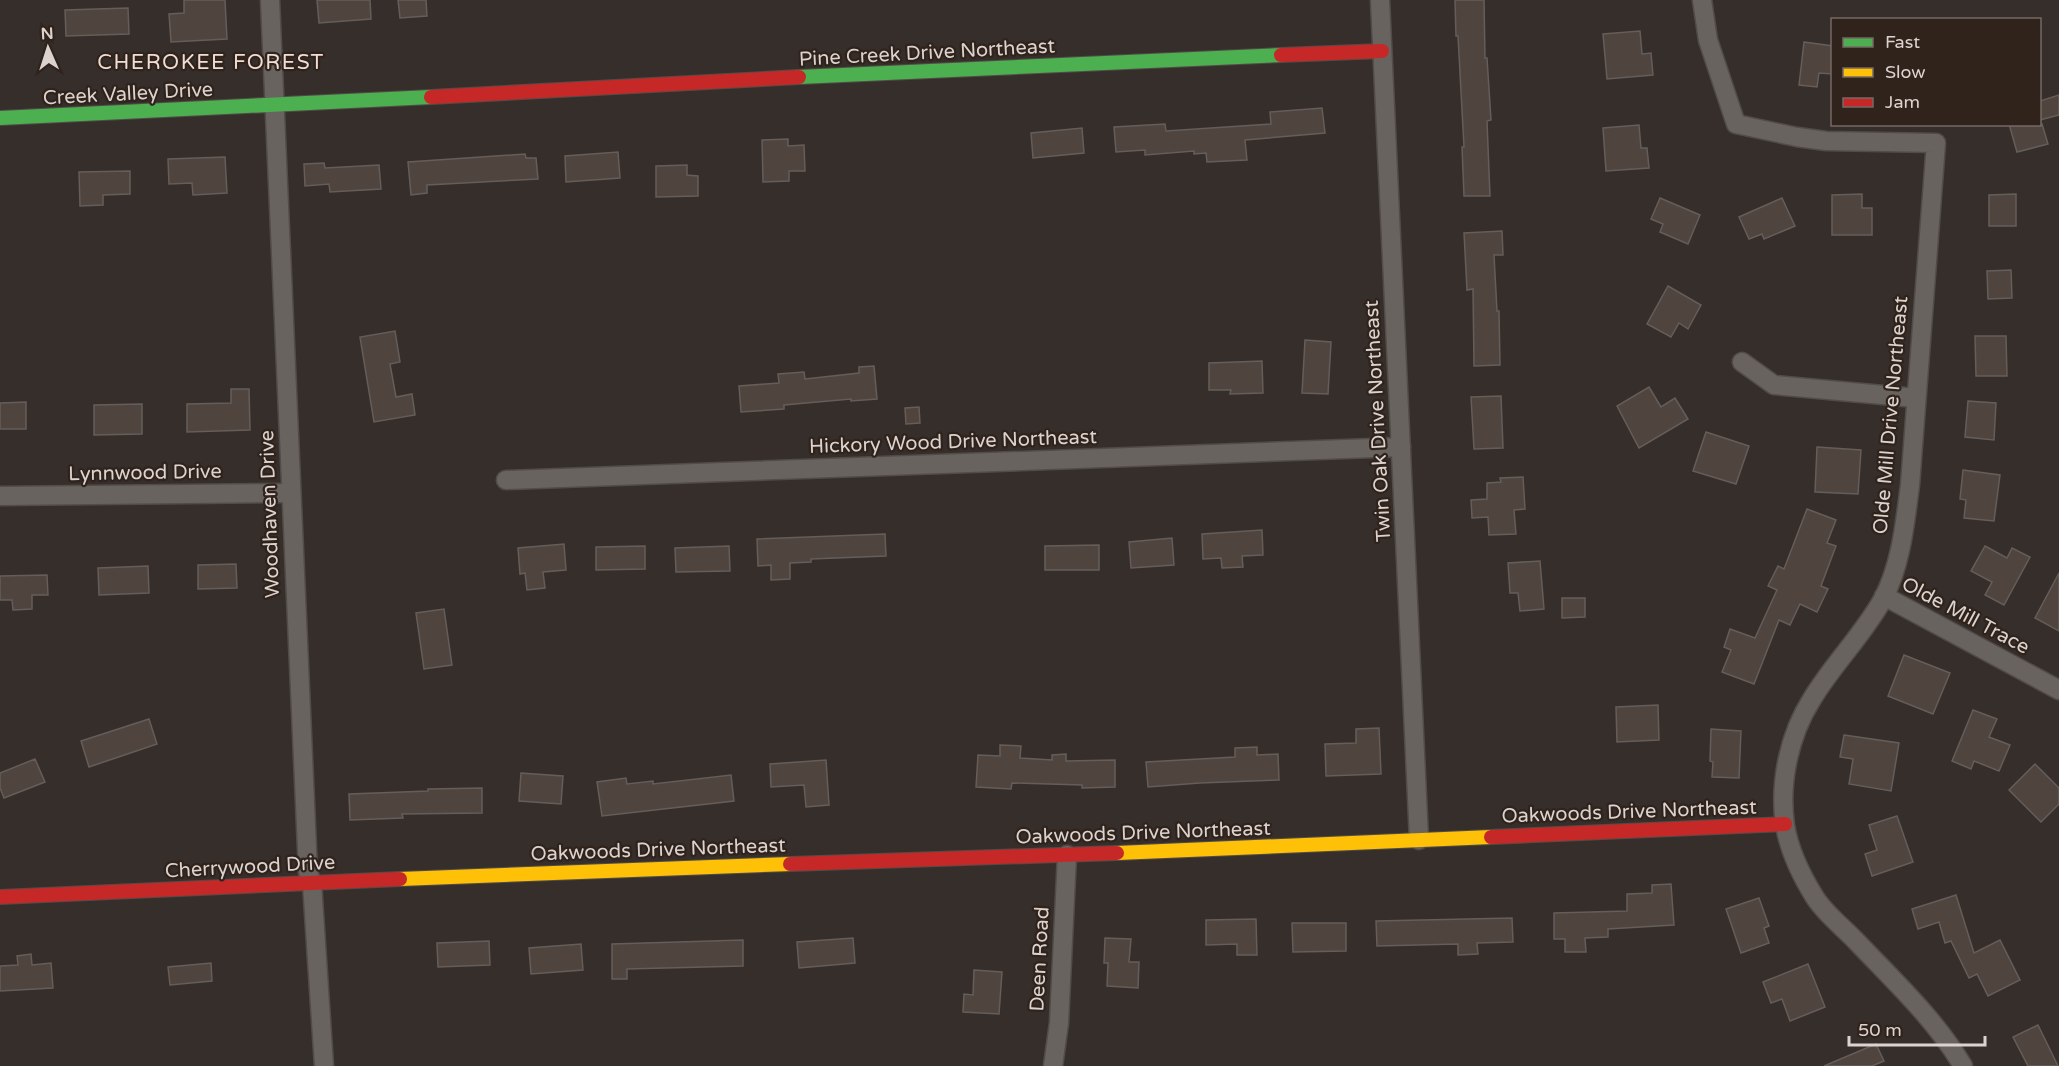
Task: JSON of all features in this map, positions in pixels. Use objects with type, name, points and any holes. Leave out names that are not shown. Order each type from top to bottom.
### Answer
[{"type":"street","name":"Woodhaven Drive","points":[[270,0],[308,872],[312,883],[324,1066]]},
{"type":"street","name":"Twin Oak Drive Northeast","points":[[1380,0],[1419,840]]},
{"type":"street","name":"Olde Mill Drive Northeast","points":[[1702,0],[1708,40],[1736,124],[1826,141],[1936,143],[1905,528],[1884,596],[1871,619],[1811,699],[1797,727],[1784,789],[1785,824],[1797,865],[1815,898],[1926,1013],[1963,1066]]},
{"type":"street","name":"Pine Creek Drive Northeast","points":[[473,95],[862,74],[1382,51]]},
{"type":"street","name":"Creek Valley Drive","points":[[0,118],[473,95]]},
{"type":"street","points":[[1742,362],[1774,385],[1916,398]]},
{"type":"street","name":"Hickory Wood Drive Northeast","points":[[506,480],[1401,447]]},
{"type":"street","name":"Lynnwood Drive","points":[[0,496],[290,493]]},
{"type":"street","name":"Olde Mill Trace","points":[[1884,596],[2059,690]]},
{"type":"street","name":"Oakwoods Drive Northeast","points":[[503,874],[1067,855],[1785,824]]},
{"type":"street","name":"Deen Road","points":[[1053,1066],[1059,1023],[1067,855]]},
{"type":"street","name":"Cherrywood Drive","points":[[0,897],[503,874]]},
{"type":"building","points":[[184,0],[225,0],[227,39],[171,42],[169,14],[184,13]]},
{"type":"building","points":[[317,0],[370,0],[371,19],[319,23]]},
{"type":"building","points":[[398,0],[426,0],[427,16],[400,18]]},
{"type":"building","points":[[1455,0],[1484,0],[1485,58],[1487,58],[1491,120],[1487,121],[1490,196],[1464,196],[1462,147],[1464,147]]},
{"type":"building","points":[[128,8],[129,34],[66,36],[65,10]]},
{"type":"building","points":[[1640,31],[1642,54],[1651,53],[1653,75],[1607,79],[1603,34]]},
{"type":"building","points":[[1804,42],[1831,46],[1831,74],[1819,73],[1817,87],[1799,85]]},
{"type":"building","points":[[2059,95],[2059,115],[2041,120],[2041,101]]},
{"type":"building","points":[[1322,108],[1325,133],[1245,140],[1247,160],[1207,162],[1206,153],[1194,154],[1194,151],[1145,155],[1145,150],[1116,152],[1114,127],[1165,124],[1166,131],[1271,124],[1270,112]]},
{"type":"building","points":[[2042,124],[2048,144],[2017,152],[2010,126],[2041,126]]},
{"type":"building","points":[[1639,125],[1641,148],[1647,148],[1649,168],[1606,171],[1603,128]]},
{"type":"building","points":[[1082,128],[1084,153],[1033,158],[1031,133]]},
{"type":"building","points":[[788,139],[788,146],[804,145],[805,171],[789,171],[789,181],[763,182],[762,140]]},
{"type":"building","points":[[618,152],[620,178],[566,182],[565,156]]},
{"type":"building","points":[[525,154],[526,158],[536,158],[538,179],[427,185],[427,193],[411,195],[408,162]]},
{"type":"building","points":[[225,157],[227,193],[193,195],[192,183],[169,184],[168,159]]},
{"type":"building","points":[[324,163],[325,168],[379,165],[381,189],[330,192],[329,184],[305,186],[304,164]]},
{"type":"building","points":[[687,165],[687,175],[698,176],[698,196],[656,197],[656,166]]},
{"type":"building","points":[[130,171],[130,194],[103,195],[103,205],[80,206],[79,172]]},
{"type":"building","points":[[1862,194],[1862,208],[1872,208],[1872,235],[1832,235],[1832,195]]},
{"type":"building","points":[[2016,194],[2016,226],[1989,226],[1989,195]]},
{"type":"building","points":[[1660,198],[1700,215],[1688,244],[1660,232],[1663,224],[1651,219]]},
{"type":"building","points":[[1782,198],[1795,226],[1764,239],[1762,234],[1749,239],[1739,217]]},
{"type":"building","points":[[1502,231],[1503,255],[1494,255],[1497,311],[1499,311],[1500,365],[1474,366],[1473,289],[1467,290],[1464,233]]},
{"type":"building","points":[[2011,270],[2012,298],[1988,299],[1987,271]]},
{"type":"building","points":[[1668,286],[1701,305],[1688,329],[1679,323],[1671,337],[1647,324]]},
{"type":"building","points":[[395,331],[400,362],[390,364],[396,397],[412,394],[415,415],[374,422],[360,337]]},
{"type":"building","points":[[1975,336],[2006,336],[2007,376],[1976,376]]},
{"type":"building","points":[[1305,340],[1331,342],[1328,394],[1302,393]]},
{"type":"building","points":[[1262,361],[1263,393],[1230,394],[1231,390],[1209,390],[1209,363]]},
{"type":"building","points":[[874,366],[877,399],[784,405],[784,409],[741,412],[739,386],[779,383],[778,374],[804,372],[805,379],[859,373],[859,367]]},
{"type":"building","points":[[1649,387],[1661,407],[1675,398],[1688,419],[1639,448],[1617,406]]},
{"type":"building","points":[[231,389],[249,389],[250,430],[187,432],[187,404],[231,403]]},
{"type":"building","points":[[1501,396],[1503,448],[1474,449],[1471,397]]},
{"type":"building","points":[[1968,401],[1996,403],[1994,440],[1965,437]]},
{"type":"building","points":[[26,402],[26,429],[0,429],[0,403]]},
{"type":"building","points":[[142,404],[142,434],[94,435],[94,405]]},
{"type":"building","points":[[919,407],[920,423],[906,424],[905,408]]},
{"type":"building","points":[[1706,432],[1749,446],[1736,484],[1693,471]]},
{"type":"building","points":[[1817,447],[1861,450],[1858,494],[1815,492]]},
{"type":"building","points":[[1963,470],[2000,475],[1994,521],[1964,518],[1966,500],[1960,499]]},
{"type":"building","points":[[1523,477],[1525,509],[1514,510],[1516,534],[1489,535],[1488,517],[1472,518],[1471,500],[1487,499],[1487,483],[1501,482],[1500,478]]},
{"type":"building","points":[[1807,509],[1836,520],[1827,543],[1836,546],[1821,586],[1828,589],[1817,612],[1800,604],[1790,625],[1779,620],[1754,684],[1722,672],[1731,650],[1724,647],[1730,629],[1755,638],[1777,590],[1768,586],[1778,566],[1784,569]]},
{"type":"building","points":[[1262,530],[1263,555],[1242,556],[1243,567],[1222,568],[1221,558],[1203,559],[1202,534]]},
{"type":"building","points":[[885,534],[886,556],[811,559],[811,562],[790,563],[790,579],[771,580],[771,565],[758,566],[757,539]]},
{"type":"building","points":[[1172,538],[1174,565],[1131,568],[1129,542]]},
{"type":"building","points":[[564,544],[566,570],[543,572],[545,588],[527,590],[525,573],[520,574],[518,548]]},
{"type":"building","points":[[1099,545],[1099,570],[1045,570],[1045,546]]},
{"type":"building","points":[[645,546],[645,569],[596,570],[596,547]]},
{"type":"building","points":[[729,546],[730,571],[676,572],[675,548]]},
{"type":"building","points":[[1985,546],[2007,558],[2012,548],[2030,557],[2004,605],[1985,595],[1992,582],[1971,571]]},
{"type":"building","points":[[1540,561],[1544,609],[1520,611],[1518,593],[1510,593],[1508,563]]},
{"type":"building","points":[[236,564],[237,588],[198,589],[198,565]]},
{"type":"building","points":[[148,566],[149,593],[99,595],[98,568]]},
{"type":"building","points":[[2059,573],[2059,631],[2035,618]]},
{"type":"building","points":[[47,575],[48,595],[32,595],[32,609],[13,610],[12,600],[0,600],[0,576]]},
{"type":"building","points":[[1562,598],[1585,598],[1585,617],[1562,618]]},
{"type":"building","points":[[444,609],[452,665],[424,669],[416,613]]},
{"type":"building","points":[[1904,655],[1950,673],[1933,714],[1888,696]]},
{"type":"building","points":[[1658,705],[1659,740],[1617,742],[1616,707]]},
{"type":"building","points":[[1973,710],[1997,719],[1989,737],[2010,745],[1999,771],[1974,761],[1971,769],[1952,761]]},
{"type":"building","points":[[149,719],[157,744],[89,767],[81,741]]},
{"type":"building","points":[[1379,728],[1381,774],[1326,776],[1325,744],[1356,743],[1356,729]]},
{"type":"building","points":[[1711,729],[1741,731],[1739,778],[1712,777]]},
{"type":"building","points":[[1844,735],[1899,743],[1891,791],[1849,784],[1853,759],[1840,757]]},
{"type":"building","points":[[1000,745],[1021,746],[1020,758],[1052,760],[1052,755],[1066,754],[1066,761],[1115,760],[1115,787],[1082,788],[1082,785],[1012,783],[1011,789],[976,787],[978,755],[1000,756]]},
{"type":"building","points":[[1257,747],[1257,755],[1278,754],[1279,780],[1148,787],[1146,762],[1235,757],[1235,748]]},
{"type":"building","points":[[35,759],[45,782],[4,798],[0,788],[0,773]]},
{"type":"building","points":[[826,760],[829,805],[806,807],[804,785],[771,787],[770,764]]},
{"type":"building","points":[[2035,764],[2059,788],[2059,804],[2041,822],[2009,790]]},
{"type":"building","points":[[521,773],[563,776],[561,804],[519,801]]},
{"type":"building","points":[[731,775],[734,801],[602,816],[597,782],[626,778],[627,784],[653,781],[653,784]]},
{"type":"building","points":[[482,788],[482,813],[402,814],[403,818],[350,820],[349,794]]},
{"type":"building","points":[[1897,816],[1913,862],[1872,876],[1865,854],[1877,850],[1869,825]]},
{"type":"building","points":[[1671,884],[1674,925],[1608,929],[1608,937],[1585,938],[1586,952],[1565,952],[1565,939],[1554,939],[1554,913],[1627,911],[1627,894],[1652,893],[1652,885]]},
{"type":"building","points":[[1956,895],[1974,953],[2000,940],[2020,980],[1988,996],[1977,974],[1969,978],[1951,941],[1945,943],[1939,922],[1918,929],[1912,909]]},
{"type":"building","points":[[1759,898],[1769,926],[1764,928],[1769,943],[1741,953],[1726,909]]},
{"type":"building","points":[[1512,918],[1513,942],[1477,943],[1478,954],[1458,955],[1458,944],[1377,946],[1376,921]]},
{"type":"building","points":[[1256,919],[1257,955],[1237,955],[1237,944],[1206,945],[1206,920]]},
{"type":"building","points":[[1292,923],[1346,923],[1346,951],[1293,952]]},
{"type":"building","points":[[853,938],[855,963],[799,968],[797,942]]},
{"type":"building","points":[[1105,938],[1131,939],[1129,962],[1139,962],[1138,988],[1107,986],[1108,963],[1104,963]]},
{"type":"building","points":[[743,940],[743,966],[627,969],[627,979],[612,979],[612,944]]},
{"type":"building","points":[[489,941],[490,965],[438,967],[437,943]]},
{"type":"building","points":[[581,944],[583,970],[531,974],[529,948]]},
{"type":"building","points":[[31,954],[32,965],[51,963],[53,988],[0,991],[0,966],[18,965],[17,956]]},
{"type":"building","points":[[211,963],[212,981],[170,985],[168,967]]},
{"type":"building","points":[[1808,964],[1825,1007],[1790,1021],[1782,999],[1771,1003],[1763,982]]},
{"type":"building","points":[[974,970],[1002,972],[999,1014],[963,1012],[964,994],[973,995]]},
{"type":"building","points":[[2038,1025],[2058,1066],[2028,1066],[2013,1037]]},
{"type":"building","points":[[1876,1044],[1884,1061],[1872,1066],[1824,1066]]},
{"type":"traffic: fast","points":[[799,77],[1281,55]]},
{"type":"traffic: fast","points":[[0,118],[431,97]]},
{"type":"traffic: slow","points":[[1117,853],[1491,837]]},
{"type":"traffic: slow","points":[[400,879],[790,864]]},
{"type":"traffic: jam","points":[[1281,55],[1382,51]]},
{"type":"traffic: jam","points":[[431,97],[799,77]]},
{"type":"traffic: jam","points":[[1491,837],[1785,824]]},
{"type":"traffic: jam","points":[[790,864],[1117,853]]},
{"type":"traffic: jam","points":[[0,897],[400,879]]},
{"type":"district","name":"CHEROKEE FOREST","points":[[211,62]]}]
